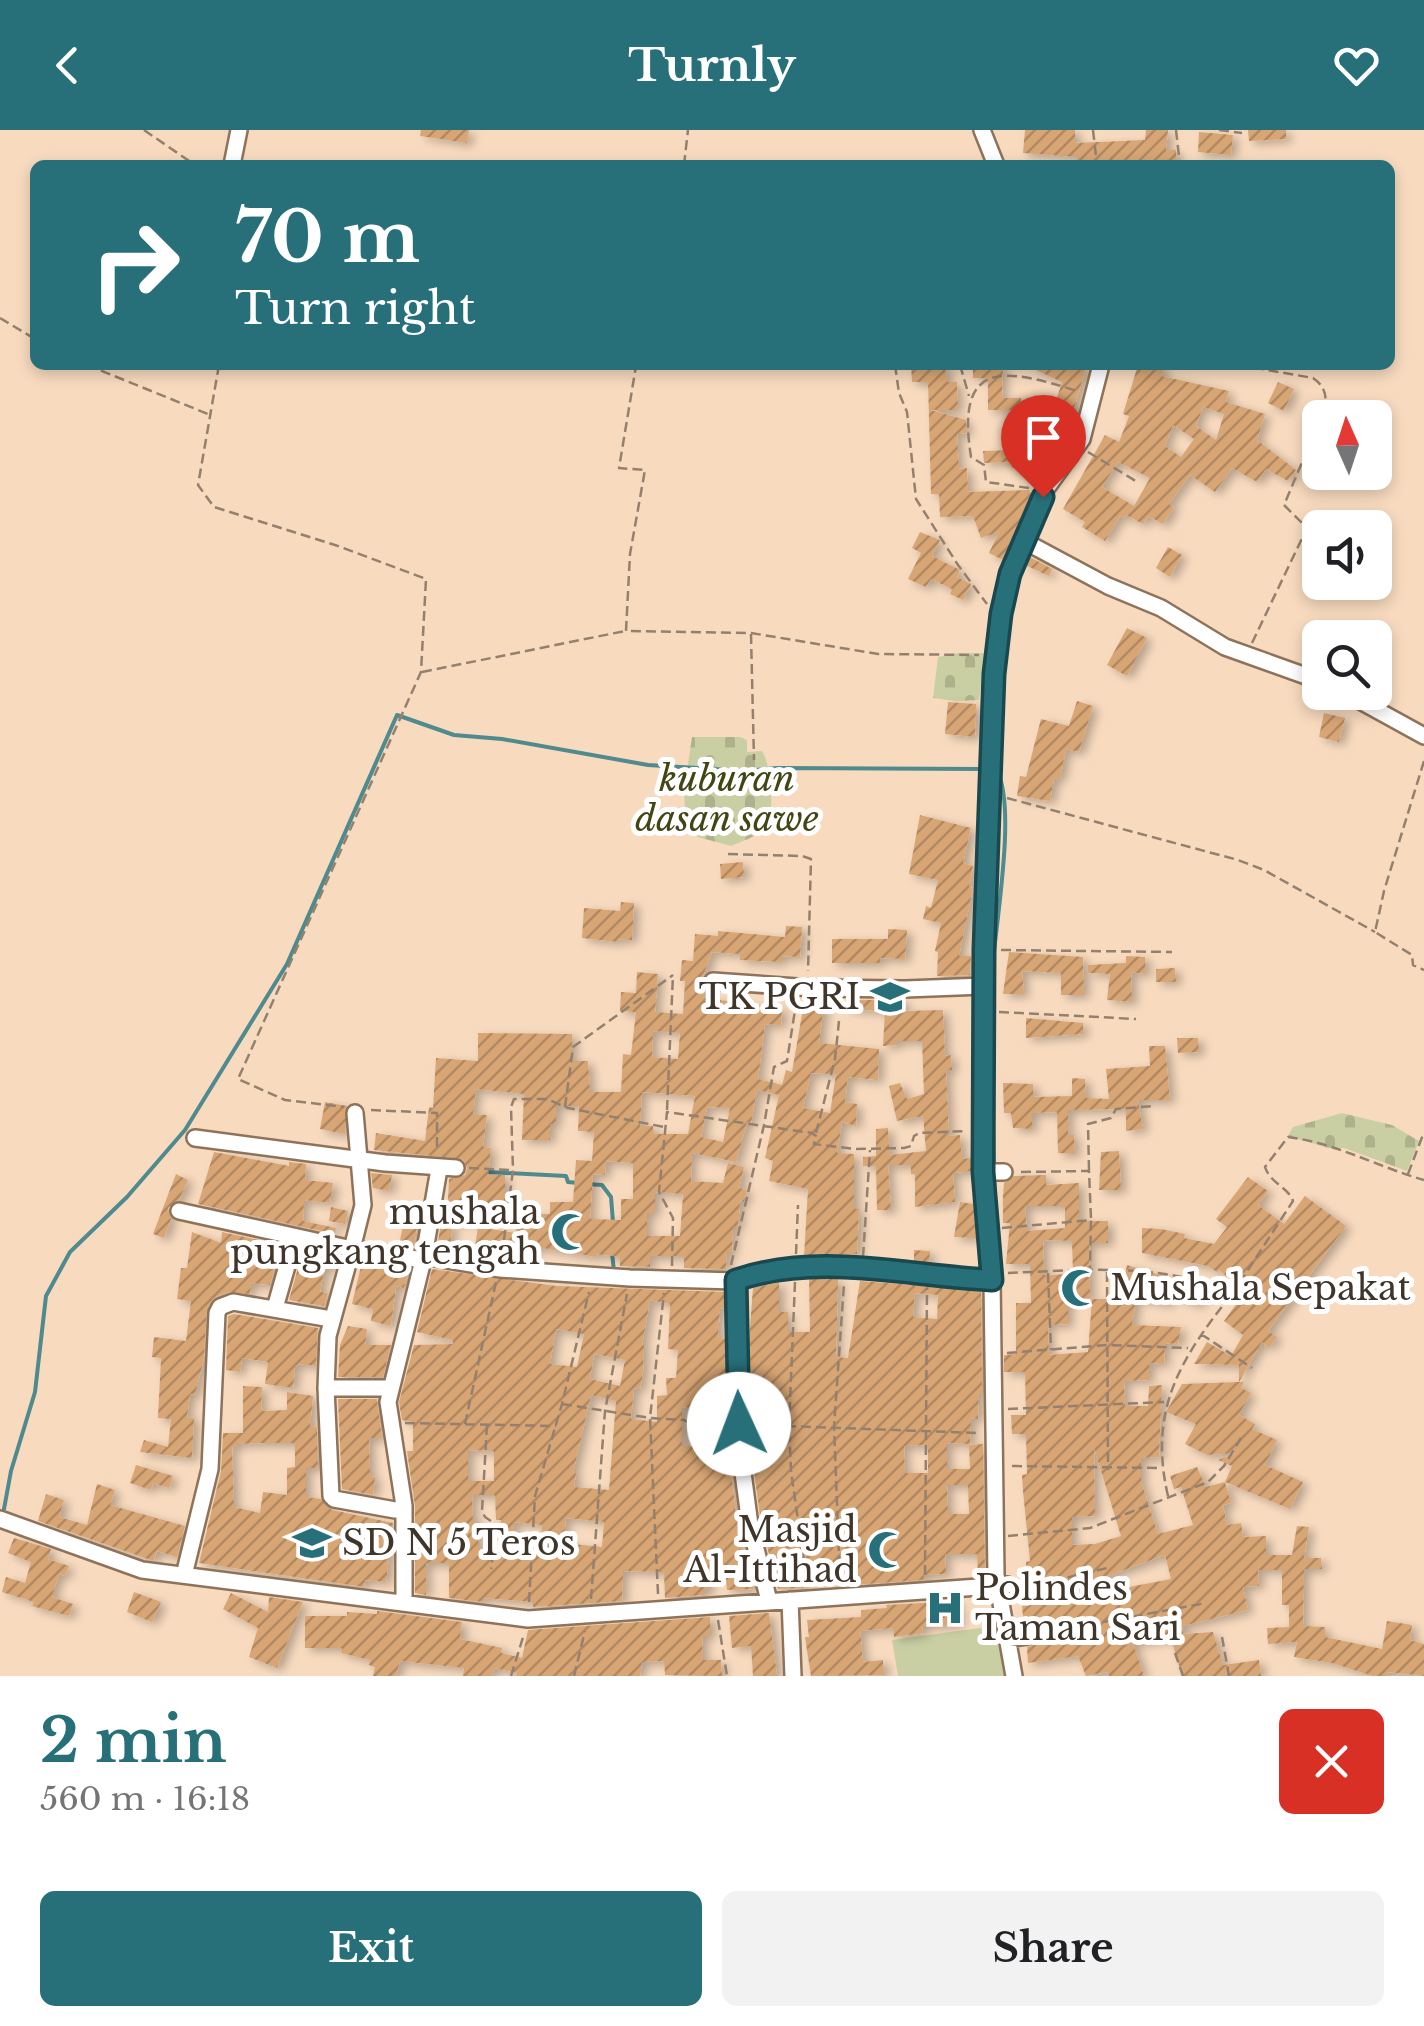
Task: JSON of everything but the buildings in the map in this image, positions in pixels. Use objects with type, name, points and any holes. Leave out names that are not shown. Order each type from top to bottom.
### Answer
[{"type":"street","points":[[233,160],[239,130]]},
{"type":"street","points":[[982,130],[994,160]]},
{"type":"street","points":[[1014,1676],[1015,1638],[1001,1585],[1000,1465],[992,1434],[998,1409],[996,1275],[992,1172],[984,1130],[990,1012],[984,986],[991,950],[998,796],[996,655],[1010,574],[1022,540],[1046,489],[1078,446],[1100,370]]},
{"type":"street","points":[[1022,540],[1108,586],[1161,608],[1206,638],[1302,675]]},
{"type":"street","points":[[1377,710],[1424,736]]},
{"type":"street","points":[[713,981],[803,988],[984,986]]},
{"type":"street","points":[[358,1110],[363,1210],[331,1319],[326,1388],[332,1498],[396,1510]]},
{"type":"street","points":[[195,1138],[360,1151],[447,1168],[388,1402],[401,1465],[404,1596]]},
{"type":"street","points":[[179,1211],[352,1249],[500,1269],[630,1278],[738,1279],[796,1268],[853,1268],[928,1277],[996,1275]]},
{"type":"street","points":[[275,1308],[295,1238]]},
{"type":"street","points":[[738,1279],[750,1526],[769,1601]]},
{"type":"street","points":[[186,1567],[210,1469],[217,1313],[228,1302],[331,1319]]},
{"type":"street","points":[[326,1388],[390,1388]]},
{"type":"street","points":[[0,1518],[142,1570],[528,1619],[1001,1585]]},
{"type":"street","points":[[793,1676],[799,1600]]},
{"type":"path","points":[[144,130],[188,160]]},
{"type":"path","points":[[685,160],[688,130]]},
{"type":"path","points":[[1092,130],[1096,160]]},
{"type":"path","points":[[1176,130],[1179,160]]},
{"type":"path","points":[[1219,130],[1242,132]]},
{"type":"path","points":[[0,318],[30,336]]},
{"type":"path","points":[[100,370],[210,414]]},
{"type":"path","points":[[218,370],[198,485],[214,507],[426,579],[421,672],[238,1079],[285,1100],[358,1110],[438,1114],[437,1148]]},
{"type":"path","points":[[626,631],[630,554],[645,470],[619,468],[635,370]]},
{"type":"path","points":[[895,370],[907,412],[916,499],[958,565],[987,604],[1001,614]]},
{"type":"path","points":[[962,370],[970,398],[971,458],[984,464],[986,482],[1046,489]]},
{"type":"path","points":[[1268,370],[1313,378],[1320,382],[1325,400]]},
{"type":"path","points":[[970,398],[982,382],[998,376],[1046,380],[1094,397]]},
{"type":"path","points":[[1078,446],[1139,484]]},
{"type":"path","points":[[1246,655],[1306,530],[1306,524],[1286,510],[1285,503],[1302,462]]},
{"type":"path","points":[[421,672],[626,631],[750,633],[878,654],[996,655]]},
{"type":"path","points":[[750,633],[754,760]]},
{"type":"path","points":[[1375,932],[1424,761]]},
{"type":"path","points":[[998,796],[1238,860],[1375,932],[1412,954],[1414,966],[1424,970]]},
{"type":"path","points":[[728,854],[811,859],[803,988],[788,1062],[774,1067],[738,1279]]},
{"type":"path","points":[[991,950],[1172,952]]},
{"type":"path","points":[[565,1107],[573,1047],[673,974],[659,1192],[673,1218],[650,1418],[658,1600]]},
{"type":"path","points":[[990,1012],[1136,1020]]},
{"type":"path","points":[[839,1022],[814,1144],[870,1149],[910,1147],[919,1134],[984,1130]]},
{"type":"path","points":[[465,1424],[500,1269],[513,1170],[512,1100],[547,1099],[565,1107],[666,1127]]},
{"type":"path","points":[[1090,1271],[1088,1124],[1112,1118],[1116,1109],[1154,1106]]},
{"type":"path","points":[[667,1112],[816,1135]]},
{"type":"path","points":[[1407,1175],[1424,1132]]},
{"type":"path","points":[[1169,1498],[1162,1468],[1166,1402],[1190,1348],[1294,1202],[1268,1177],[1265,1167],[1288,1137],[1344,1149],[1424,1180]]},
{"type":"path","points":[[839,1597],[834,1427],[870,1149]]},
{"type":"path","points":[[447,1168],[513,1170]]},
{"type":"path","points":[[992,1172],[1089,1171]]},
{"type":"path","points":[[798,1204],[789,1426],[799,1600]]},
{"type":"path","points":[[993,1228],[1091,1220]]},
{"type":"path","points":[[996,1275],[1106,1270],[1184,1276],[1232,1293]]},
{"type":"path","points":[[1106,1270],[1108,1470]]},
{"type":"path","points":[[1048,1271],[1052,1350]]},
{"type":"path","points":[[511,1676],[528,1619],[535,1496],[593,1275]]},
{"type":"path","points":[[925,1592],[928,1277]]},
{"type":"path","points":[[574,1676],[590,1614],[605,1411],[630,1278]]},
{"type":"path","points":[[1200,1334],[1252,1368]]},
{"type":"path","points":[[995,1353],[1107,1346],[1190,1348]]},
{"type":"path","points":[[998,1409],[1166,1402]]},
{"type":"path","points":[[562,1404],[684,1420],[700,1426],[992,1434]]},
{"type":"path","points":[[404,1423],[556,1426]]},
{"type":"path","points":[[487,1425],[482,1511],[485,1518],[497,1524],[491,1569]]},
{"type":"path","points":[[1000,1536],[1090,1528],[1169,1498],[1214,1478],[1241,1438]]},
{"type":"path","points":[[1000,1465],[1162,1468]]},
{"type":"path","points":[[1001,1585],[1061,1580],[1107,1568]]},
{"type":"path","points":[[1015,1638],[1206,1603]]},
{"type":"path","points":[[716,1604],[727,1676]]},
{"type":"path","points":[[1222,1636],[1229,1676]]},
{"type":"path","points":[[1175,1654],[1183,1676]]},
{"type":"green space","points":[[985,653],[979,700],[933,698],[938,657]]},
{"type":"green space","name":"kuburan dasan sawe","points":[[692,737],[740,737],[747,740],[747,752],[762,751],[770,776],[771,799],[767,825],[760,832],[731,846],[698,837],[686,826],[684,791]]},
{"type":"green space","points":[[1342,1113],[1392,1125],[1419,1141],[1407,1171],[1344,1148],[1328,1148],[1288,1136],[1293,1127]]},
{"type":"green space","points":[[1002,1625],[1010,1676],[898,1676],[892,1640]]},
{"type":"waterway","points":[[4,1509],[35,1392],[46,1296],[70,1252],[127,1197],[185,1130],[287,964],[397,715],[454,735],[502,739],[648,765],[746,771],[984,769]]},
{"type":"waterway","points":[[991,987],[1005,845],[1003,792],[998,773]]},
{"type":"waterway","points":[[991,1041],[994,1166]]},
{"type":"waterway","points":[[488,1172],[566,1176],[568,1182],[578,1183]]},
{"type":"waterway","points":[[994,1176],[997,1246]]},
{"type":"waterway","points":[[587,1184],[602,1185],[611,1197],[613,1222]]},
{"type":"waterway","points":[[612,1252],[614,1272]]},
{"type":"waterway","points":[[798,1619],[800,1659]]},
{"type":"place","name":"TK PGRI","points":[[890,997]]},
{"type":"place","name":"mushala pungkang tengah","points":[[570,1232]]},
{"type":"place","name":"Mushala Sepakat","points":[[1080,1288]]},
{"type":"place","name":"SD N 5 Teros","points":[[312,1543]]},
{"type":"place","name":"Masjid Al-Ittihad","points":[[887,1550]]},
{"type":"place","name":"Polindes Taman Sari","points":[[945,1608]]},
{"type":"route","points":[[739,1424],[740,1317],[736,1280],[783,1269],[823,1267],[992,1280],[983,1172],[984,949],[994,674],[1010,574],[1043,497]]}]
